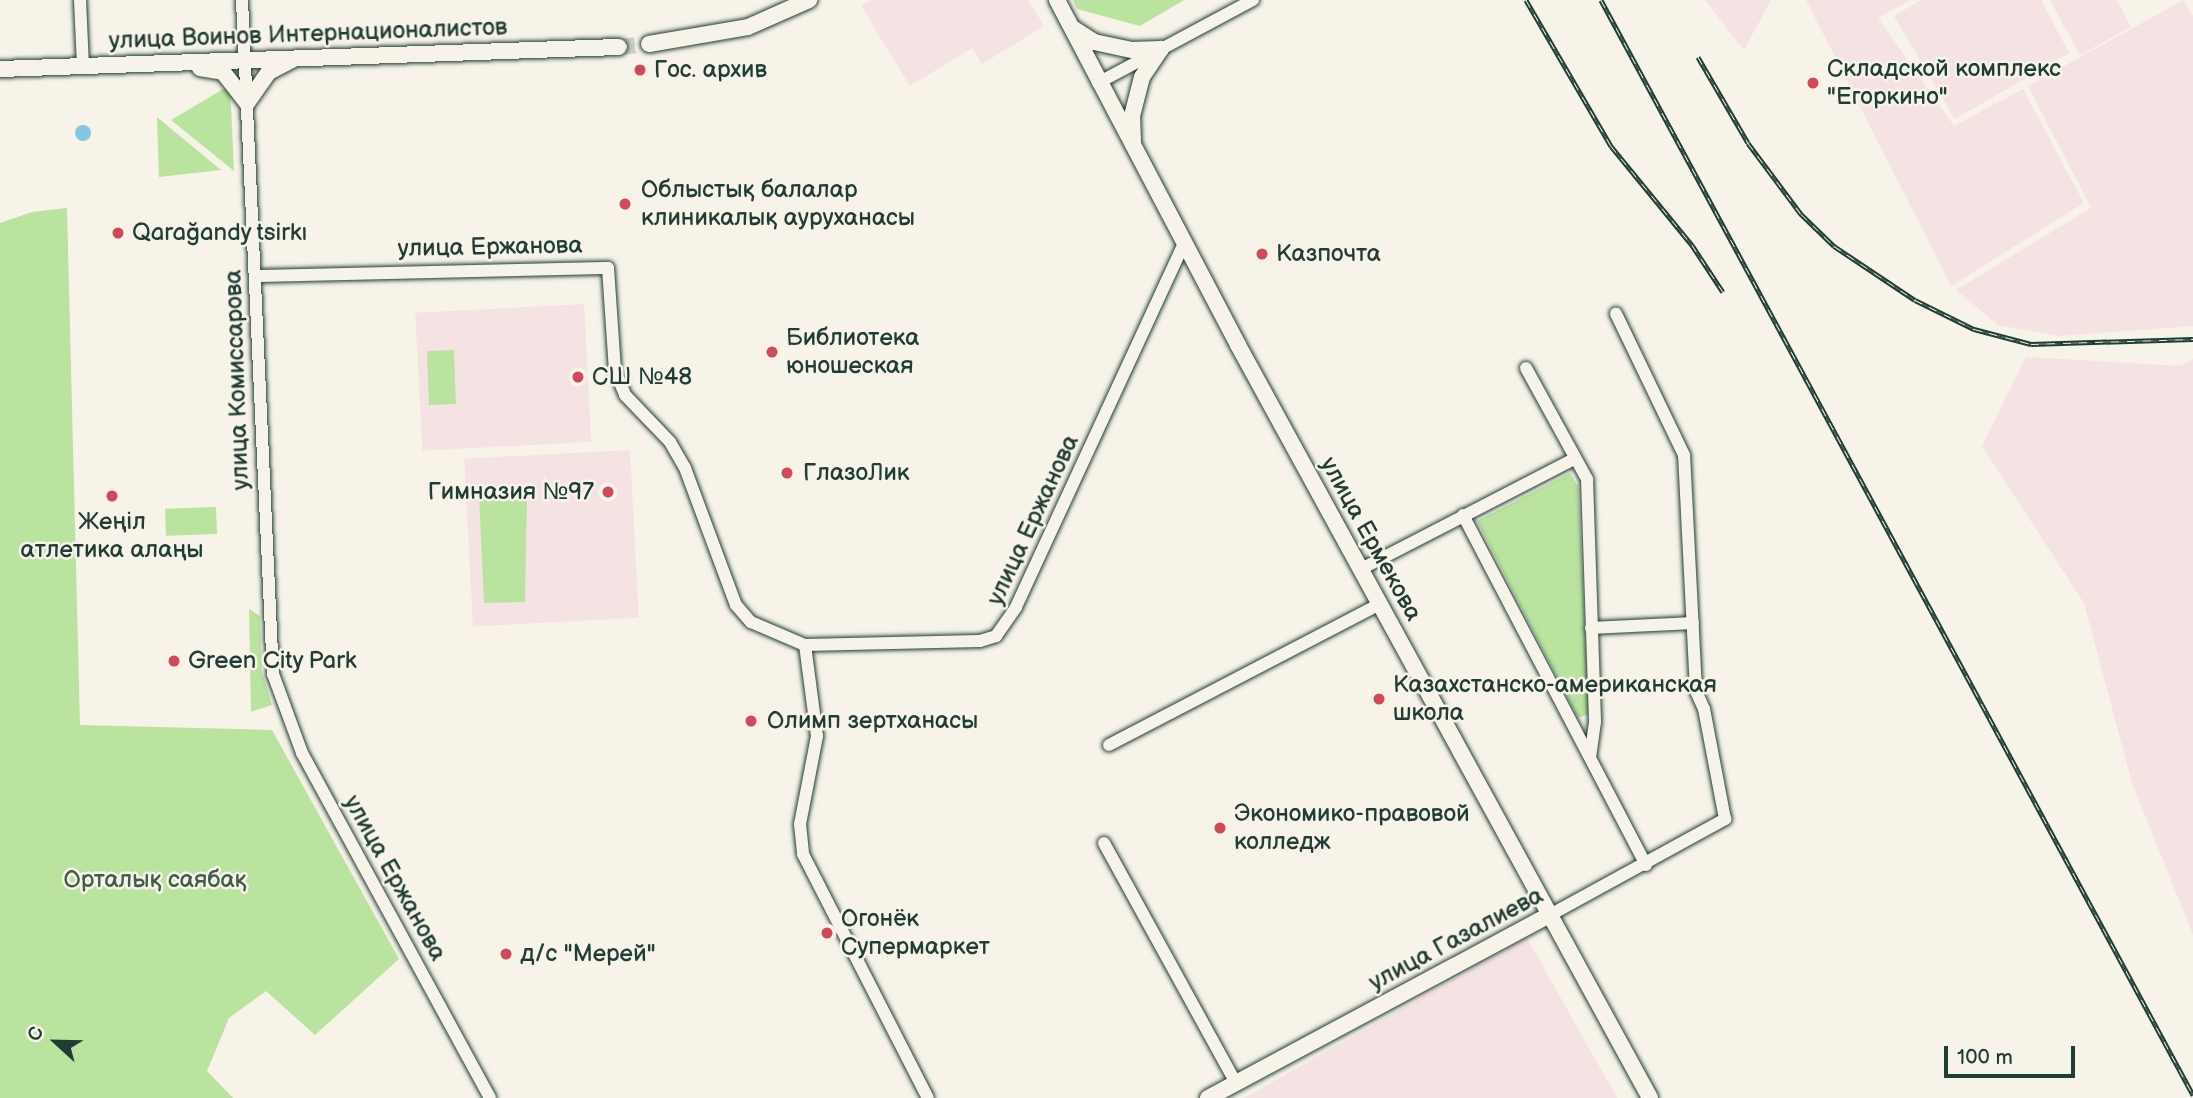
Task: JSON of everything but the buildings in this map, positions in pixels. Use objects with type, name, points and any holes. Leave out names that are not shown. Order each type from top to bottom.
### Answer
[{"type":"main road","points":[[649,44],[748,27],[809,0]]},
{"type":"main road","name":"улица Ермекова","points":[[1057,0],[1184,244],[1650,1098]]},
{"type":"main road","points":[[1073,28],[1094,42],[1132,50],[1161,49]]},
{"type":"main road","name":"улица Воинов Интернационалистов","points":[[0,69],[302,55],[618,47]]},
{"type":"main road","points":[[1133,145],[1132,116],[1142,77],[1161,49]]},
{"type":"main road","points":[[188,62],[223,72],[247,103],[269,72],[302,55]]},
{"type":"main road","name":"улица Газалиева","points":[[1208,1098],[1550,915]]},
{"type":"street","points":[[80,0],[83,66]]},
{"type":"street","name":"улица Комиссарова","points":[[242,0],[273,674]]},
{"type":"street","points":[[1098,83],[1240,4],[1253,0]]},
{"type":"street","name":"улица Ержанова","points":[[255,276],[484,267],[608,268],[615,371],[625,395],[670,442],[685,468],[736,605],[767,632],[805,645],[980,641],[1006,626],[1184,244]]},
{"type":"street","points":[[1591,628],[1693,623],[1684,455],[1616,314]]},
{"type":"street","points":[[1526,368],[1587,480],[1595,722],[1590,757]]},
{"type":"street","points":[[1361,569],[1574,459]]},
{"type":"street","points":[[1463,515],[1646,865]]},
{"type":"street","points":[[1109,745],[1380,604]]},
{"type":"street","name":"улица Газалиева","points":[[1550,915],[1646,865],[1725,819],[1704,709],[1696,691],[1693,623]]},
{"type":"street","points":[[805,645],[817,736],[800,824],[803,854],[928,1098]]},
{"type":"street","name":"улица Ержанова","points":[[273,674],[302,753],[490,1098]]},
{"type":"street","points":[[1104,843],[1236,1083]]},
{"type":"shaded area","points":[[871,0],[1028,0],[1044,26],[982,64],[972,48],[910,86],[861,6]]},
{"type":"shaded area","points":[[1705,0],[1771,0],[1744,50]]},
{"type":"shaded area","points":[[1806,0],[1910,0],[1878,18],[1954,126],[2023,89],[2084,203],[1951,286]]},
{"type":"shaded area","points":[[1921,0],[2041,0],[2069,53],[1955,119],[1894,16]]},
{"type":"shaded area","points":[[2050,0],[2117,0],[2131,27],[2080,55]]},
{"type":"shaded area","points":[[2184,0],[2193,16],[2193,326],[2059,336],[1998,325],[1956,290],[2091,208],[2028,86]]},
{"type":"shaded area","points":[[584,304],[591,442],[422,451],[415,313]]},
{"type":"shaded area","points":[[2026,357],[2180,366],[2193,359],[2193,935],[2132,783],[2084,603],[1982,446]]},
{"type":"shaded area","points":[[630,450],[639,618],[473,626],[464,459]]},
{"type":"shaded area","points":[[1527,938],[1617,1098],[1244,1098]]},
{"type":"green space","points":[[1073,0],[1184,0],[1140,26],[1077,9]]},
{"type":"green space","points":[[230,85],[234,171],[171,120]]},
{"type":"green space","points":[[157,117],[221,170],[159,177]]},
{"type":"green space","name":"Орталық саябақ","points":[[67,208],[80,725],[272,730],[399,959],[315,1035],[266,991],[229,1018],[207,1071],[233,1098],[0,1098],[0,223],[32,212]]},
{"type":"green space","points":[[454,350],[456,404],[429,405],[427,351]]},
{"type":"green space","points":[[1570,473],[1578,486],[1589,714],[1578,718],[1477,521]]},
{"type":"green space","points":[[479,495],[527,495],[525,602],[484,603]]},
{"type":"green space","points":[[216,507],[217,534],[166,536],[165,509]]},
{"type":"green space","points":[[249,609],[260,616],[262,672],[272,705],[251,712]]},
{"type":"water","points":[[83,125],[91,133],[83,141],[75,133]]},
{"type":"tunnel","points":[[619,47],[649,44]]},
{"type":"railway","points":[[1526,0],[1611,146],[1692,245],[1723,292]]},
{"type":"railway","points":[[1601,0],[2193,1095]]},
{"type":"railway","points":[[1698,57],[1748,143],[1801,214],[1834,246],[1915,300],[1974,329],[2031,344],[2193,339]]},
{"type":"place","name":"Гос. архив","points":[[640,70]]},
{"type":"place","name":"Складской комплекс \"Егоркино\"","points":[[1813,83]]},
{"type":"place","name":"Облыстық балалар клиникалық ауруханасы","points":[[625,204]]},
{"type":"place","name":"Qarağandy tsirkı","points":[[118,233]]},
{"type":"place","name":"Казпочта","points":[[1262,254]]},
{"type":"place","name":"Библиотека юношеская","points":[[772,352]]},
{"type":"place","name":"СШ №48","points":[[578,377]]},
{"type":"place","name":"ГлазоЛик","points":[[787,473]]},
{"type":"place","name":"Гимназия №97","points":[[608,492]]},
{"type":"place","name":"Жеңіл атлетика алаңы","points":[[112,496]]},
{"type":"place","name":"Green City Park","points":[[174,661]]},
{"type":"place","name":"Казахстанско-американская школа","points":[[1379,699]]},
{"type":"place","name":"Олимп зертханасы","points":[[751,721]]},
{"type":"place","name":"Экономико-правовой колледж","points":[[1220,828]]},
{"type":"place","name":"Огонёк Супермаркет","points":[[827,933]]},
{"type":"place","name":"д/с \"Мерей\"","points":[[506,954]]}]
